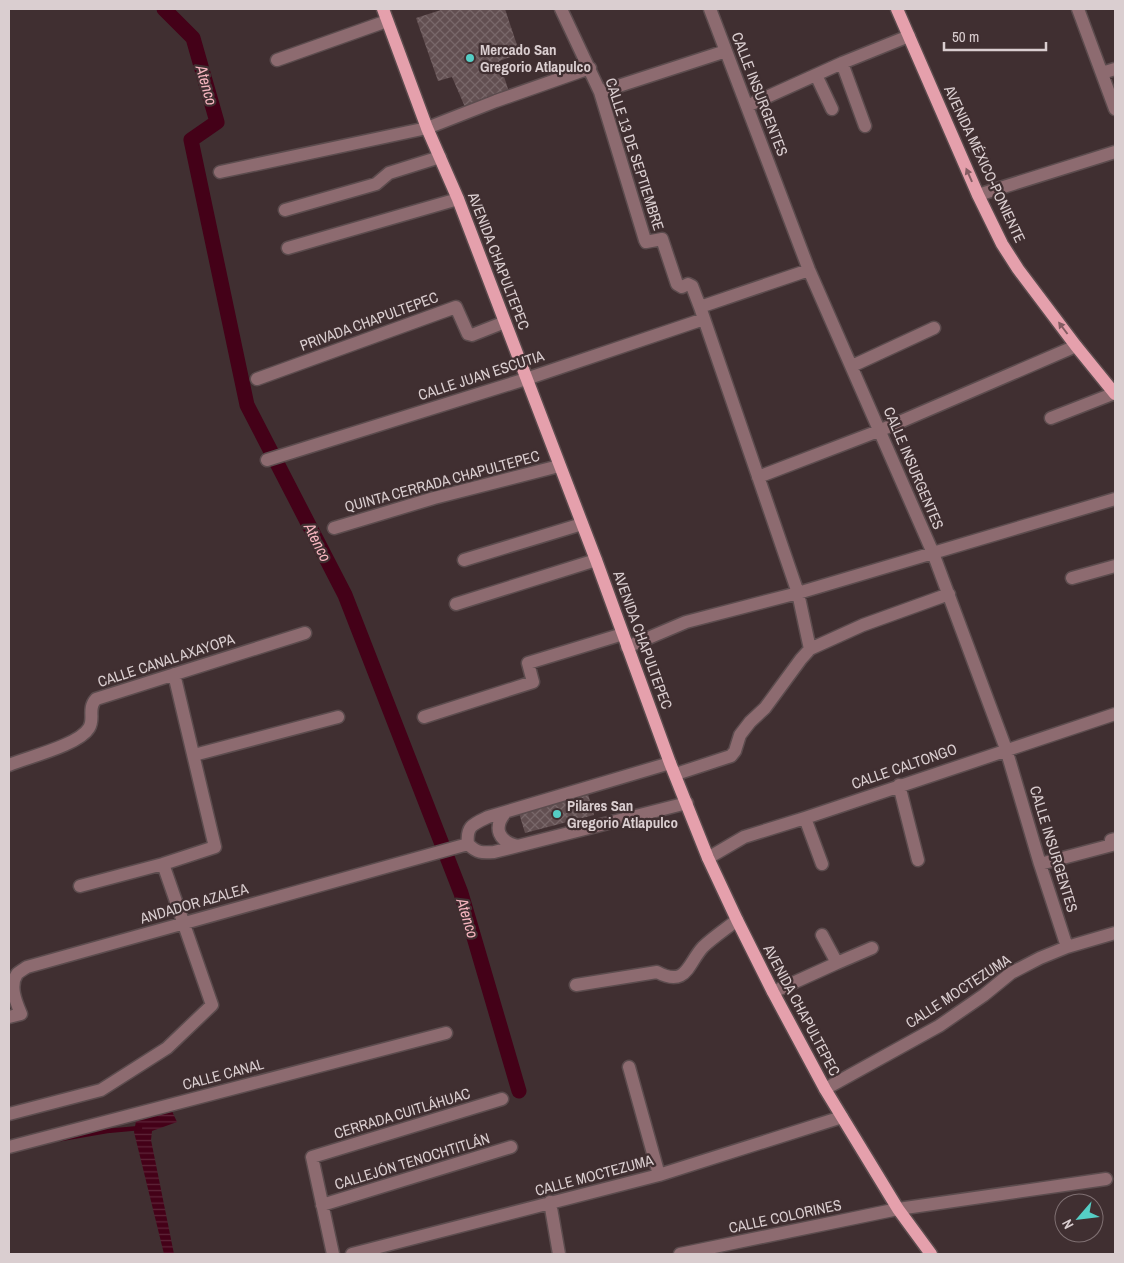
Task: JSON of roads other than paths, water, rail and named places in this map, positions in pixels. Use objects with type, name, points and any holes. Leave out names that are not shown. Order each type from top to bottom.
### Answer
[{"type":"main road","name":"AVENIDA MÉXICO-PONIENTE","points":[[897,9],[978,195],[1002,244],[1076,346],[1115,393]]},
{"type":"main road","name":"AVENIDA CHAPULTEPEC","points":[[385,15],[427,128],[458,199],[708,858],[773,992],[825,1089],[898,1209],[931,1254]]},
{"type":"street","name":"CALLE 13 DE SEPTIEMBRE","points":[[561,9],[600,92],[645,240],[650,242],[662,239],[677,284],[682,287],[688,284],[692,286],[798,593],[810,649]]},
{"type":"street","name":"CALLE INSURGENTES","points":[[710,9],[809,270],[881,430],[949,594],[1006,749],[1067,947]]},
{"type":"street","points":[[1078,9],[1115,108]]},
{"type":"street","points":[[277,60],[385,15]]},
{"type":"street","points":[[747,106],[842,63],[909,36]]},
{"type":"street","points":[[600,92],[726,51]]},
{"type":"street","points":[[842,63],[866,126]]},
{"type":"street","points":[[220,172],[427,128],[496,101],[590,68]]},
{"type":"street","points":[[1102,73],[1115,68]]},
{"type":"street","points":[[816,75],[832,109]]},
{"type":"street","points":[[978,195],[1115,152]]},
{"type":"street","points":[[285,210],[376,184],[389,173],[440,157]]},
{"type":"street","points":[[288,248],[458,199]]},
{"type":"street","points":[[702,313],[809,270]]},
{"type":"street","name":"PRIVADA CHAPULTEPEC","points":[[257,379],[456,307],[468,334],[472,335],[505,322]]},
{"type":"street","name":"CALLE JUAN ESCUTIA","points":[[267,460],[526,379],[702,313]]},
{"type":"street","points":[[852,366],[934,328]]},
{"type":"street","points":[[758,477],[881,430],[1076,346]]},
{"type":"street","points":[[1051,418],[1115,393]]},
{"type":"street","name":"QUINTA CERRADA CHAPULTEPEC","points":[[334,528],[434,498],[559,466]]},
{"type":"street","points":[[424,717],[533,682],[528,663],[625,640],[798,593],[1115,499]]},
{"type":"street","points":[[464,560],[582,524]]},
{"type":"street","points":[[456,604],[596,560]]},
{"type":"street","points":[[1072,578],[1115,566]]},
{"type":"street","points":[[687,803],[518,846],[482,853],[474,851],[468,844],[467,833],[471,827],[488,817],[673,769],[723,760],[735,751],[740,735],[765,708],[810,649],[863,625],[949,594]]},
{"type":"street","name":"CALLE CANAL AXAYOPA","points":[[9,765],[59,748],[86,733],[91,726],[91,705],[96,699],[305,633]]},
{"type":"street","points":[[80,886],[216,848],[174,674]]},
{"type":"street","name":"CALLE CALTONGO","points":[[708,858],[744,837],[1115,714]]},
{"type":"street","points":[[194,755],[338,717]]},
{"type":"street","points":[[898,785],[918,860]]},
{"type":"street","points":[[506,812],[500,819],[498,826],[500,835],[507,843],[518,846]]},
{"type":"street","points":[[804,818],[822,864]]},
{"type":"street","points":[[1040,864],[1112,845],[1111,840],[1115,839]]},
{"type":"street","name":"ANDADOR AZALEA","points":[[9,1017],[21,1014],[14,998],[14,984],[18,974],[27,967],[468,844]]},
{"type":"street","points":[[9,1114],[101,1090],[167,1048],[212,1005],[163,864]]},
{"type":"street","points":[[576,984],[657,972],[667,978],[678,976],[690,968],[703,947],[737,920]]},
{"type":"street","name":"CALLE MOCTEZUMA","points":[[825,1089],[939,1026],[984,995],[1011,973],[1067,947],[1115,933]]},
{"type":"street","points":[[822,935],[837,963]]},
{"type":"street","points":[[773,992],[872,948]]},
{"type":"street","name":"CALLE CANAL","points":[[9,1147],[446,1033]]},
{"type":"street","points":[[628,1067],[659,1175]]},
{"type":"street","name":"CERRADA CUITLÁHUAC","points":[[322,1205],[312,1158],[502,1099]]},
{"type":"street","name":"CALLE MOCTEZUMA","points":[[352,1254],[659,1175],[842,1117]]},
{"type":"street","name":"CALLEJÓN TENOCHTITLÁN","points":[[322,1205],[511,1147]]},
{"type":"street","name":"CALLE COLORINES","points":[[680,1254],[898,1209],[1106,1179]]},
{"type":"street","points":[[550,1202],[559,1254]]},
{"type":"street","points":[[322,1205],[332,1254]]},
{"type":"waterway","name":"Atenco","points":[[164,9],[193,38],[217,122],[191,140],[247,405],[345,595],[461,893],[519,1091]]},
{"type":"waterway","points":[[61,1139],[107,1131],[140,1128]]},
{"type":"place","name":"Mercado San Gregorio Atlapulco","points":[[470,58]]},
{"type":"place","name":"Pilares San Gregorio Atlapulco","points":[[557,814]]}]
